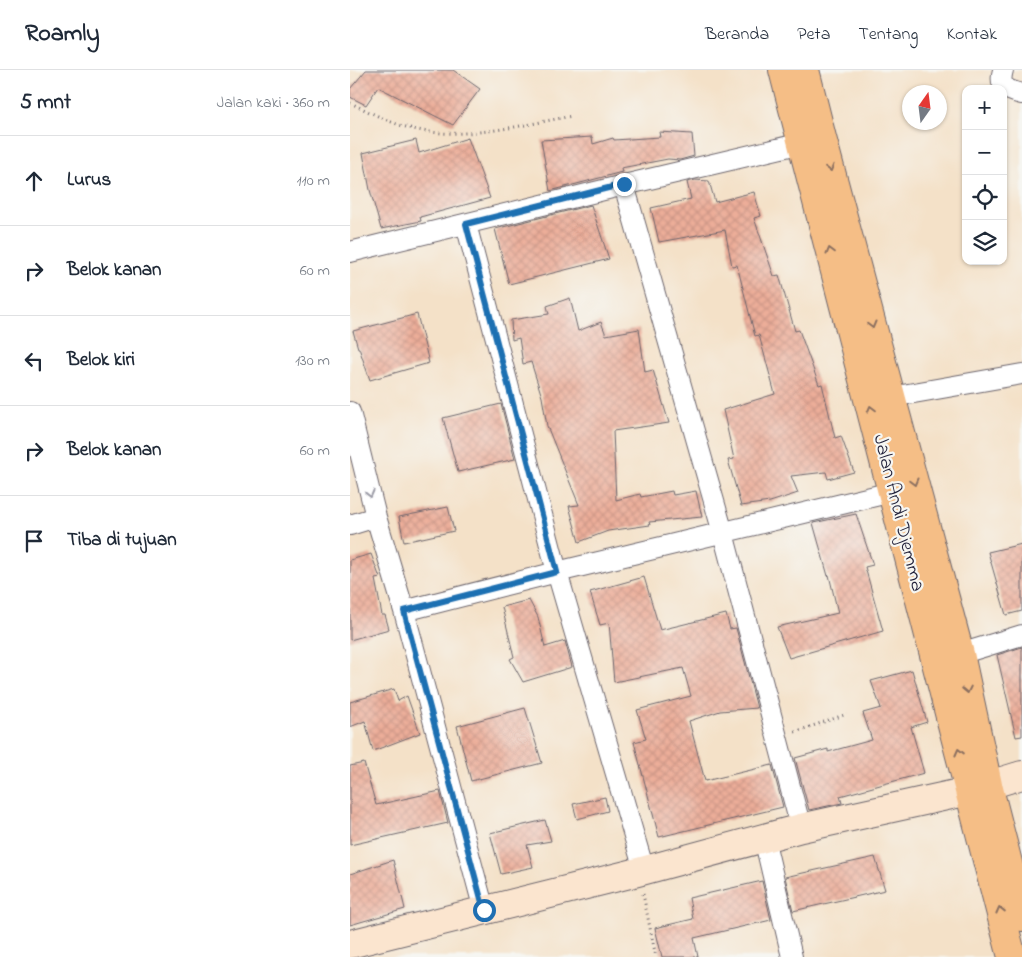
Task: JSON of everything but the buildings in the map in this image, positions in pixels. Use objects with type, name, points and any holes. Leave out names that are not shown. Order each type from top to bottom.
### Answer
[{"type":"highway","name":"Jalan Andi Djemma","points":[[783,70],[812,141],[891,397],[960,654],[978,788],[1012,957]]},
{"type":"highway","name":"Jalan Andi Djemma","points":[[806,70],[812,141],[892,492],[978,788],[1022,916]]},
{"type":"street","points":[[1003,70],[1002,85],[1022,94]]},
{"type":"street","points":[[350,252],[624,184],[812,141]]},
{"type":"street","points":[[624,184],[723,533],[801,828]]},
{"type":"street","points":[[466,224],[557,572],[641,871]]},
{"type":"street","points":[[891,397],[1022,374]]},
{"type":"street","points":[[350,412],[376,517],[404,611],[484,910]]},
{"type":"street","points":[[404,611],[557,572],[892,492]]},
{"type":"street","points":[[350,525],[376,517]]},
{"type":"street","points":[[960,654],[1022,635]]},
{"type":"street","points":[[350,944],[641,871],[801,828],[978,788],[1022,775]]},
{"type":"street","points":[[764,838],[792,957]]},
{"type":"path","points":[[350,103],[409,128],[426,132],[474,134],[572,116]]},
{"type":"path","points":[[778,737],[847,714]]},
{"type":"path","points":[[641,871],[656,957]]},
{"type":"route","points":[[484,910],[404,611],[557,572],[466,224],[624,184]]}]
